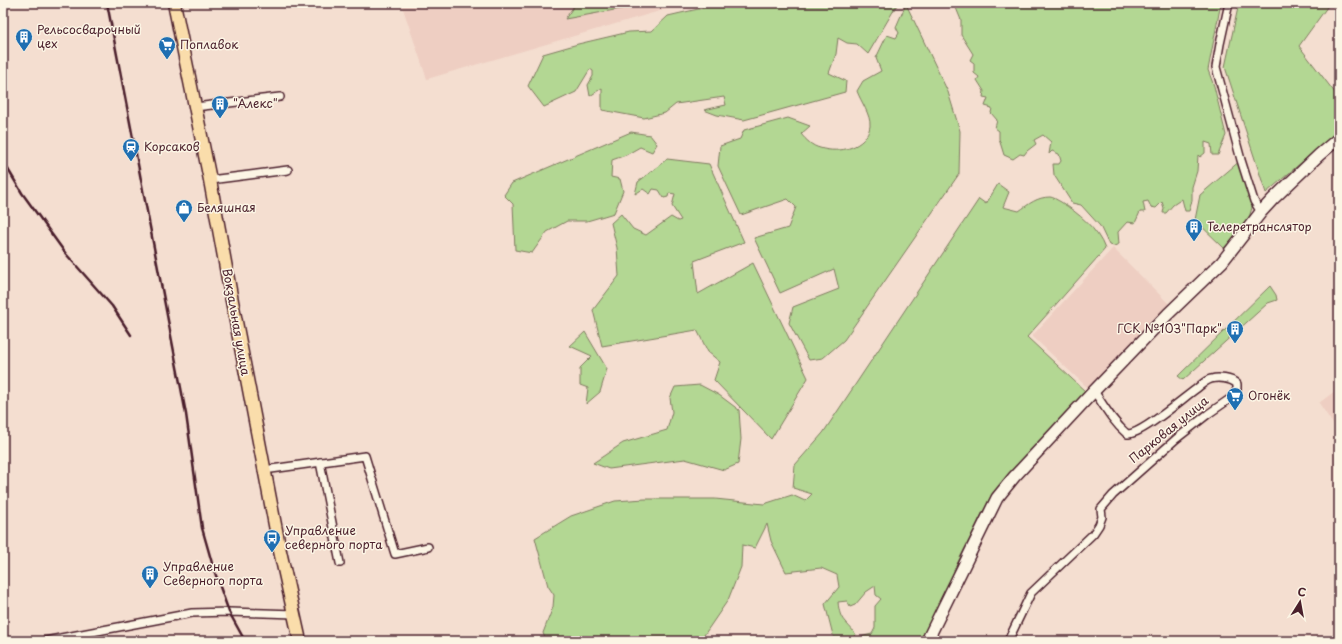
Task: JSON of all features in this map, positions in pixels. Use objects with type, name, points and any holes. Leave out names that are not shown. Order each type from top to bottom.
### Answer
[{"type":"main road","name":"Вокзальная улица","points":[[174,3],[196,107],[280,552],[300,641]]},
{"type":"street","points":[[1229,3],[1216,67],[1241,160],[1254,201],[1261,212]]},
{"type":"street","points":[[196,107],[280,97]]},
{"type":"street","points":[[927,641],[997,498],[1014,477],[1168,314],[1222,262],[1261,212],[1319,155],[1339,138]]},
{"type":"street","points":[[210,180],[288,170]]},
{"type":"street","name":"Парковая улица","points":[[1008,641],[1031,592],[1093,534],[1102,517],[1101,509],[1109,499],[1176,439],[1234,396],[1237,390],[1237,384],[1233,380],[1228,379],[1210,379],[1138,432],[1131,434],[1126,434],[1123,431],[1094,391]]},
{"type":"street","points":[[264,470],[365,456],[395,554],[428,547]]},
{"type":"street","points":[[320,462],[340,563]]},
{"type":"street","points":[[45,641],[192,613],[229,612],[295,614]]},
{"type":"shaded area","points":[[401,3],[687,3],[427,79]]},
{"type":"shaded area","points":[[1113,248],[1169,304],[1088,388],[1032,336]]},
{"type":"shaded area","points":[[1339,388],[1339,433],[1319,403]]},
{"type":"green space","points":[[576,3],[653,3],[565,19]]},
{"type":"green space","points":[[724,3],[898,3],[868,54],[857,44],[847,43],[838,38],[836,54],[829,73],[846,81],[845,92],[744,120],[717,115],[704,110],[726,105],[724,97],[676,104],[665,113],[644,118],[602,110],[602,88],[590,96],[588,85],[593,76],[593,71],[590,69],[576,92],[544,107],[528,86],[543,54],[629,32],[652,31],[668,16]]},
{"type":"green space","points":[[954,3],[1221,3],[1208,70],[1214,86],[1226,135],[1218,155],[1212,155],[1211,144],[1205,142],[1205,153],[1200,157],[1198,155],[1197,171],[1192,187],[1192,201],[1189,211],[1185,211],[1182,199],[1173,205],[1166,213],[1163,213],[1164,208],[1162,202],[1156,208],[1151,207],[1148,201],[1143,202],[1145,212],[1140,212],[1135,223],[1127,222],[1118,232],[1119,244],[1114,246],[1109,245],[1100,226],[1081,205],[1072,203],[1054,175],[1053,164],[1059,164],[1061,161],[1059,154],[1052,151],[1049,154],[1051,142],[1043,135],[1034,140],[1036,144],[1024,155],[1020,154],[1013,159],[1004,155],[999,139],[999,131],[995,128],[997,120],[991,113],[992,108],[985,106],[988,98],[983,97],[984,91],[977,80],[979,77],[974,73],[974,63],[970,60],[973,54],[961,35],[961,20]]},
{"type":"green space","points":[[1239,3],[1330,3],[1299,46],[1339,98],[1339,130],[1266,193],[1225,67]]},
{"type":"green space","points":[[906,4],[948,92],[960,131],[959,174],[844,340],[823,358],[809,360],[789,323],[793,307],[839,289],[834,269],[780,293],[754,238],[788,228],[796,207],[788,199],[741,215],[718,166],[720,146],[740,139],[744,130],[788,118],[810,126],[801,134],[814,146],[827,150],[851,148],[864,140],[868,134],[870,122],[857,91],[863,81],[881,71],[876,58],[887,35],[896,38],[899,33],[896,27]]},
{"type":"green space","points":[[631,132],[650,135],[657,144],[652,152],[640,147],[626,155],[612,160],[611,177],[620,179],[623,191],[614,213],[587,221],[567,221],[547,232],[532,253],[515,250],[513,204],[504,195],[512,183]]},
{"type":"green space","points":[[667,159],[709,164],[744,242],[694,261],[698,294],[753,263],[808,378],[771,439],[714,380],[720,362],[708,352],[697,330],[602,346],[593,310],[619,276],[617,248],[611,223],[621,214],[633,229],[646,235],[671,217],[678,221],[681,220],[672,206],[675,194],[669,193],[668,197],[664,198],[659,190],[653,189],[650,194],[643,189],[635,194],[638,182]]},
{"type":"green space","points":[[1241,160],[1254,201],[1248,221],[1224,248],[1195,220],[1200,195]]},
{"type":"green space","points":[[998,184],[1009,192],[1003,207],[1019,211],[1033,201],[1045,197],[1050,197],[1061,202],[1087,222],[1098,235],[1105,249],[1027,337],[1086,392],[992,494],[957,564],[935,617],[923,641],[856,641],[860,637],[872,634],[875,628],[875,606],[881,599],[876,595],[875,586],[866,592],[855,605],[850,607],[847,601],[838,602],[842,618],[856,635],[851,641],[836,641],[834,639],[825,604],[839,587],[837,575],[821,568],[786,572],[771,541],[767,524],[755,548],[742,545],[741,567],[728,600],[700,641],[546,641],[543,633],[553,607],[554,595],[548,586],[535,538],[571,516],[615,501],[645,499],[715,499],[764,504],[792,495],[805,501],[812,494],[793,488],[795,465],[823,433],[979,199],[986,204]]},
{"type":"green space","points":[[1270,286],[1276,295],[1277,300],[1268,303],[1183,380],[1178,376]]},
{"type":"green space","points":[[585,332],[607,369],[600,392],[586,404],[588,388],[580,385],[580,368],[592,356],[570,346]]},
{"type":"green space","points":[[700,385],[719,395],[739,410],[741,439],[738,464],[724,470],[685,459],[609,469],[593,463],[623,443],[667,430],[672,412],[670,398],[675,387]]},
{"type":"railway","points":[[107,3],[186,414],[202,528],[214,570],[229,612],[245,641]]},
{"type":"railway","points":[[3,161],[22,193],[66,254],[112,306],[131,335]]},
{"type":"place","name":"Рельсосварочный цех","points":[[24,52]]},
{"type":"place","name":"Поплавок","points":[[167,60]]},
{"type":"place","name":"\"Алекс\"","points":[[220,119]]},
{"type":"place","name":"Корсаков","points":[[131,162]]},
{"type":"place","name":"Беляшная","points":[[184,223]]},
{"type":"place","name":"Телеретранслятор","points":[[1194,242]]},
{"type":"place","name":"ГСК №103\"Парк\"","points":[[1235,344]]},
{"type":"place","name":"Огонёк","points":[[1235,411]]},
{"type":"place","name":"Управление северного порта","points":[[272,553]]},
{"type":"place","name":"Управление Северного порта","points":[[150,589]]}]
